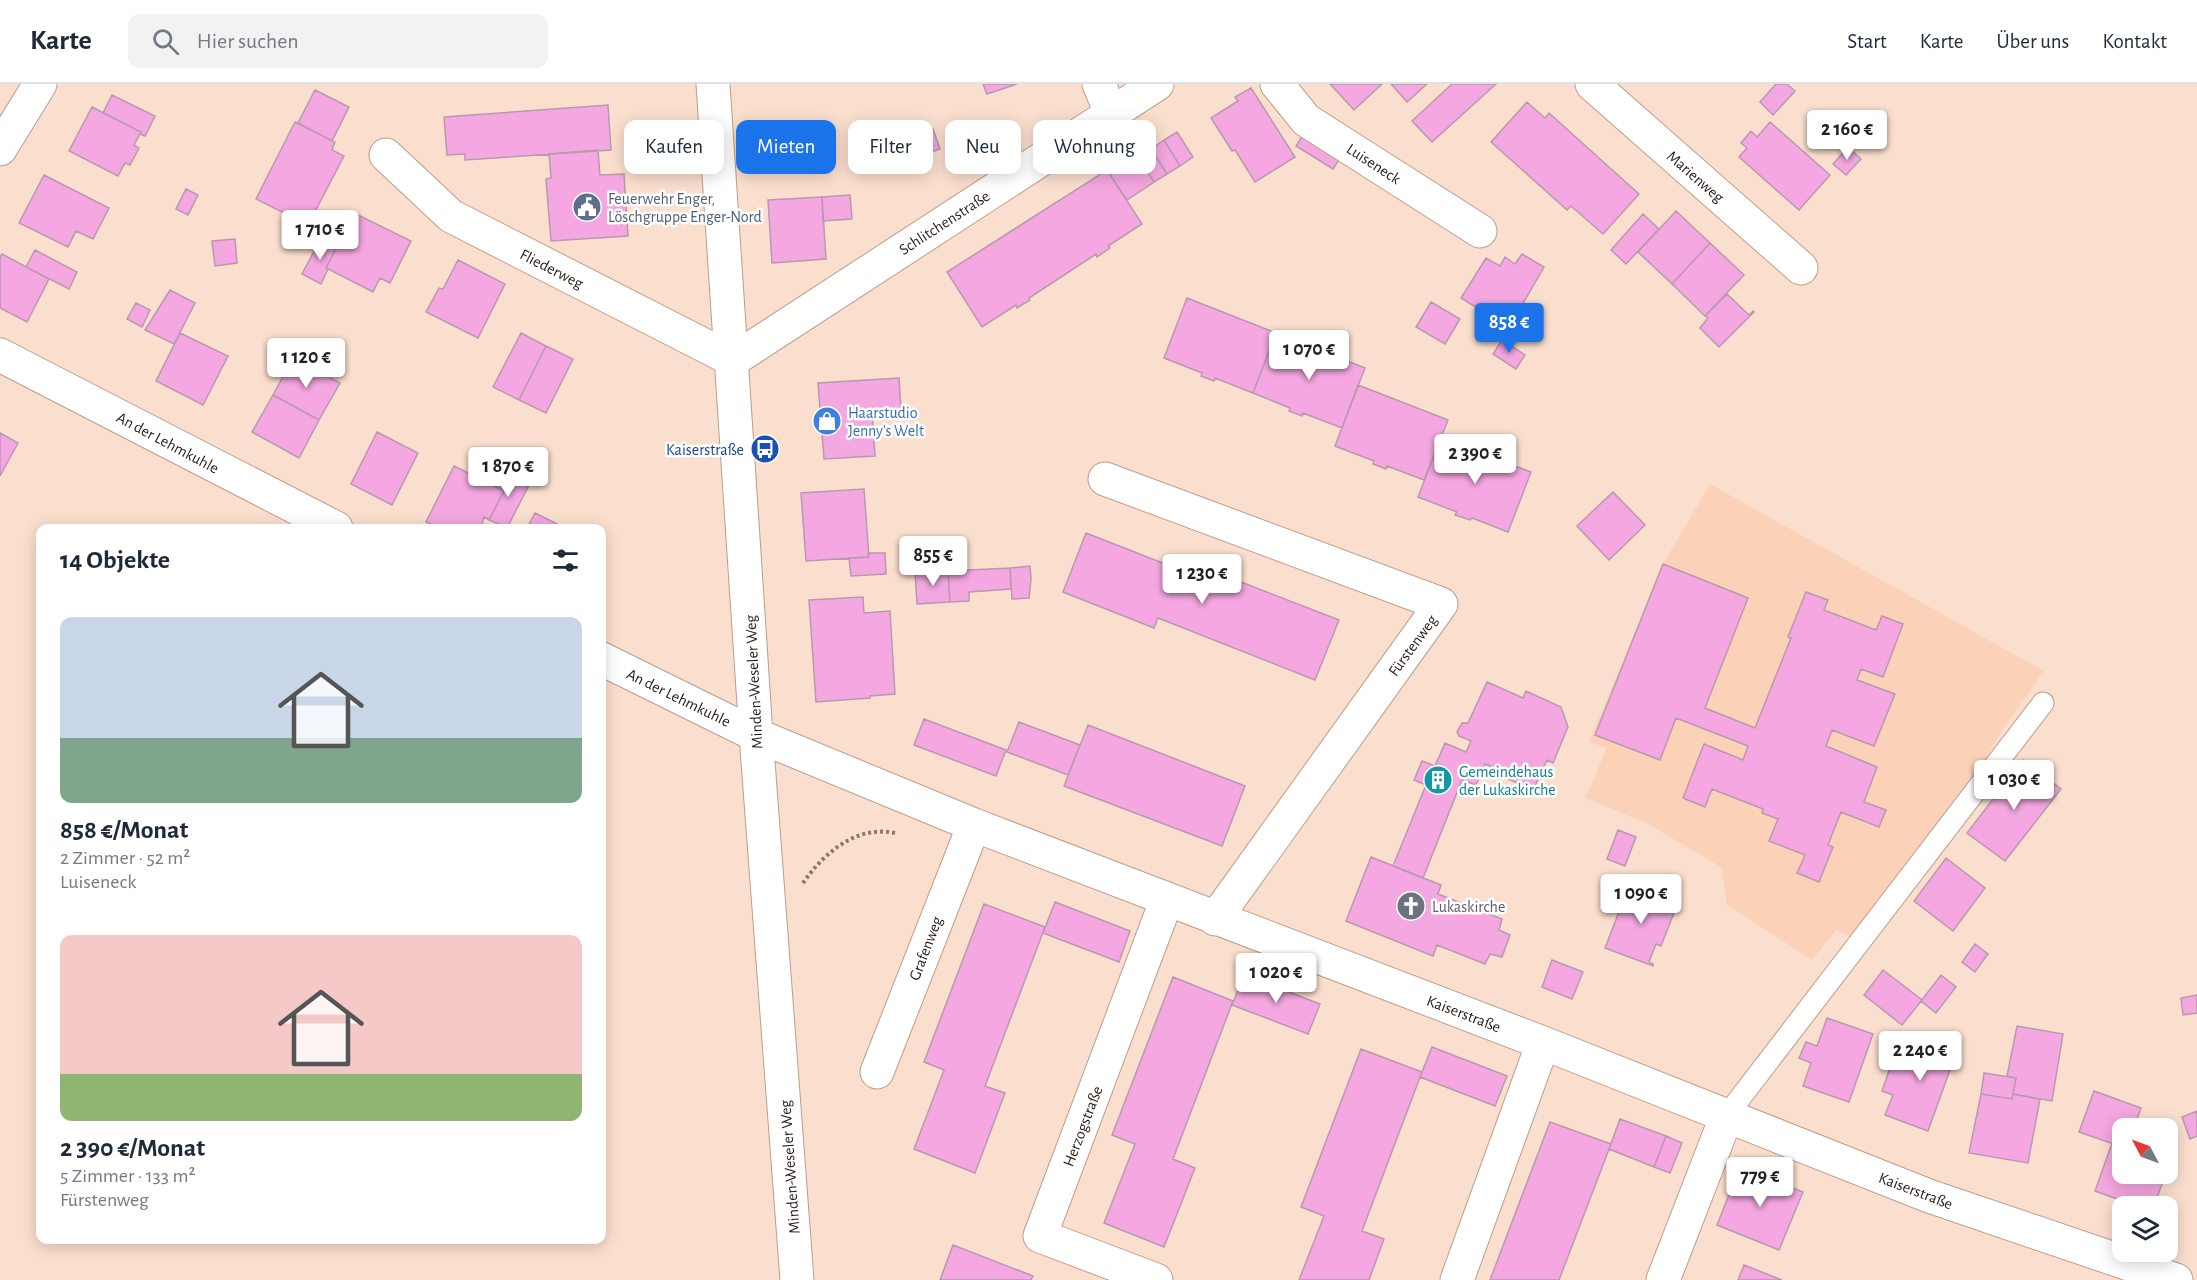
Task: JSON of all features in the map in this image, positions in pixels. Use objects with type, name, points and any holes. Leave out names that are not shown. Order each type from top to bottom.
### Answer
[{"type":"street","points":[[0,149],[40,84]]},
{"type":"street","name":"Minden-Weseler Weg","points":[[713,84],[756,735],[797,1280]]},
{"type":"street","name":"Schlitchenstraße","points":[[733,360],[1105,98],[1157,84]]},
{"type":"street","name":"Luiseneck","points":[[1277,84],[1306,120],[1480,231]]},
{"type":"street","name":"Marienweg","points":[[1592,84],[1801,268]]},
{"type":"street","name":"Fliederweg","points":[[386,155],[451,216],[733,360]]},
{"type":"street","name":"An der Lehmkuhle","points":[[0,355],[328,524]]},
{"type":"street","name":"Fürstenweg","points":[[1104,479],[1441,604],[1215,919]]},
{"type":"street","name":"An der Lehmkuhle","points":[[606,661],[756,735]]},
{"type":"street","name":"Kaiserstraße","points":[[756,735],[974,825],[1543,1043],[1929,1196],[2176,1280]]},
{"type":"street","name":"Grafenweg","points":[[877,1072],[974,825]]},
{"type":"street","name":"Herzogstraße","points":[[1156,1280],[1040,1236],[1167,899]]},
{"type":"street","points":[[1457,1280],[1543,1043]]},
{"type":"street","points":[[1663,1280],[1727,1115]]},
{"type":"lane","points":[[1727,1115],[2043,703]]},
{"type":"path","points":[[770,926],[818,862],[848,839],[882,830],[904,835]]},
{"type":"shaded area","points":[[1710,484],[2044,671],[2001,732],[1973,783],[1853,939],[1836,930],[1812,960],[1727,905],[1721,867],[1648,824],[1585,798],[1607,748],[1589,742],[1663,564]]},
{"type":"building","points":[[983,84],[1017,84],[987,94]]},
{"type":"building","points":[[1330,84],[1382,84],[1354,110]]},
{"type":"building","points":[[1391,84],[1427,84],[1407,102]]},
{"type":"building","points":[[1452,84],[1496,84],[1432,142],[1412,121]]},
{"type":"building","points":[[1776,84],[1787,84],[1795,91],[1773,115],[1760,102]]},
{"type":"building","points":[[1251,88],[1295,157],[1255,182],[1211,118],[1238,101],[1235,97]]},
{"type":"building","points":[[315,90],[349,107],[332,141],[298,123]]},
{"type":"building","points":[[112,95],[155,116],[145,136],[103,113]]},
{"type":"building","points":[[1527,102],[1545,118],[1549,113],[1639,194],[1603,234],[1571,206],[1567,210],[1491,142]]},
{"type":"building","points":[[608,105],[611,150],[465,160],[465,154],[447,155],[444,117]]},
{"type":"building","points":[[92,107],[141,132],[134,145],[139,148],[130,165],[125,163],[118,176],[69,151]]},
{"type":"building","points":[[295,122],[335,142],[332,150],[344,156],[308,225],[256,199]]},
{"type":"building","points":[[1770,122],[1830,175],[1799,210],[1739,157],[1747,148],[1741,143],[1751,131],[1757,137]]},
{"type":"building","points":[[933,129],[940,149],[933,151]]},
{"type":"building","points":[[1177,132],[1193,157],[1180,166],[1164,140]]},
{"type":"building","points":[[1305,132],[1342,155],[1333,169],[1296,146]]},
{"type":"building","points":[[1164,140],[1180,166],[1167,174],[1156,157],[1156,146]]},
{"type":"building","points":[[1848,147],[1861,159],[1846,175],[1833,164]]},
{"type":"building","name":"Feuerwehr Enger, Löschgruppe Enger-Nord","points":[[598,150],[600,175],[624,174],[628,236],[551,241],[546,179],[551,178],[549,154]]},
{"type":"building","points":[[1156,157],[1167,174],[1154,182],[1149,174],[1156,174]]},
{"type":"building","points":[[1101,174],[1110,174],[1142,224],[1108,246],[1110,248],[1097,257],[1096,254],[1029,298],[1030,300],[1017,308],[1016,305],[982,327],[947,272]]},
{"type":"building","points":[[1149,174],[1154,182],[1127,200],[1110,175]]},
{"type":"building","points":[[44,175],[109,208],[93,239],[76,231],[68,247],[19,223]]},
{"type":"building","points":[[186,189],[198,195],[188,215],[176,209]]},
{"type":"building","points":[[850,195],[852,219],[823,221],[822,197]]},
{"type":"building","points":[[822,197],[826,259],[772,263],[768,200]]},
{"type":"building","points":[[1676,211],[1710,243],[1672,284],[1638,252]]},
{"type":"building","points":[[354,213],[411,241],[390,283],[380,278],[373,292],[326,268]]},
{"type":"building","points":[[1643,214],[1659,229],[1626,264],[1611,250]]},
{"type":"building","points":[[321,238],[337,246],[321,284],[302,274]]},
{"type":"building","points":[[235,239],[237,263],[215,266],[212,241]]},
{"type":"building","points":[[1710,243],[1744,275],[1705,316],[1672,284]]},
{"type":"building","points":[[35,250],[77,272],[69,289],[26,267]]},
{"type":"building","points":[[2,254],[49,279],[27,322],[0,308],[0,257]]},
{"type":"building","points":[[1522,254],[1544,267],[1509,328],[1461,298],[1486,258],[1500,266],[1505,257],[1515,264]]},
{"type":"building","points":[[458,260],[505,284],[478,338],[426,312],[439,288],[443,289]]},
{"type":"building","points":[[170,290],[195,303],[174,344],[145,330]]},
{"type":"building","points":[[1727,294],[1749,315],[1754,312],[1719,347],[1700,328],[1708,318],[1705,316]]},
{"type":"building","points":[[1187,298],[1276,333],[1253,393],[1215,378],[1214,381],[1201,376],[1202,373],[1164,358]]},
{"type":"building","points":[[1431,302],[1460,319],[1445,344],[1416,327]]},
{"type":"building","points":[[136,303],[150,310],[142,327],[127,319]]},
{"type":"building","points":[[180,333],[228,356],[203,405],[156,381]]},
{"type":"building","points":[[521,333],[546,346],[519,400],[493,387]]},
{"type":"building","points":[[1276,333],[1365,368],[1342,428],[1303,413],[1302,416],[1289,411],[1290,408],[1253,393]]},
{"type":"building","points":[[1502,340],[1525,355],[1516,369],[1493,354]]},
{"type":"building","points":[[546,346],[573,359],[546,413],[519,400]]},
{"type":"building","points":[[293,358],[340,383],[319,420],[273,395]]},
{"type":"building","points":[[899,378],[901,409],[872,411],[875,456],[824,459],[818,383]]},
{"type":"building","points":[[1358,385],[1448,420],[1424,480],[1387,466],[1386,469],[1373,464],[1374,461],[1335,446]]},
{"type":"building","points":[[273,395],[319,420],[299,458],[252,432]]},
{"type":"building","points":[[377,432],[418,453],[392,505],[351,484]]},
{"type":"building","points":[[0,433],[18,443],[0,476]]},
{"type":"building","points":[[1441,438],[1531,472],[1508,532],[1472,518],[1470,520],[1455,515],[1457,512],[1418,497]]},
{"type":"building","points":[[454,466],[504,491],[489,520],[484,517],[482,524],[430,524],[426,522]]},
{"type":"building","points":[[499,470],[529,485],[509,524],[498,524],[489,520],[504,491],[491,484]]},
{"type":"building","points":[[864,489],[869,557],[806,561],[801,493]]},
{"type":"building","points":[[1613,492],[1645,525],[1609,560],[1577,526]]},
{"type":"building","points":[[535,513],[557,524],[529,524]]},
{"type":"building","points":[[1086,533],[1178,569],[1182,559],[1339,620],[1315,680],[1158,618],[1154,628],[1063,592]]},
{"type":"building","points":[[868,553],[885,553],[886,574],[851,576],[849,558],[869,557]]},
{"type":"building","points":[[1663,564],[1748,598],[1705,708],[1755,728],[1791,638],[1788,637],[1806,592],[1828,600],[1824,610],[1876,630],[1882,616],[1903,624],[1883,677],[1861,669],[1857,680],[1895,694],[1874,746],[1832,730],[1826,746],[1877,767],[1864,802],[1886,810],[1879,827],[1841,812],[1828,845],[1833,847],[1819,882],[1797,873],[1805,855],[1769,841],[1778,819],[1762,813],[1763,809],[1712,789],[1705,807],[1683,798],[1704,744],[1743,760],[1748,746],[1676,718],[1660,760],[1595,735]]},
{"type":"building","points":[[1030,566],[1029,598],[1012,599],[1010,568]]},
{"type":"building","points":[[1010,568],[1011,589],[969,592],[969,601],[950,602],[948,571]]},
{"type":"building","points":[[948,569],[950,602],[917,604],[915,572]]},
{"type":"building","points":[[863,597],[864,613],[890,611],[895,694],[816,702],[809,600]]},
{"type":"building","name":"Gemeindehaus der Lukaskirche","points":[[1487,682],[1523,698],[1526,691],[1561,707],[1568,727],[1553,763],[1547,760],[1533,790],[1490,771],[1492,767],[1485,764],[1476,785],[1462,780],[1423,878],[1393,866],[1426,785],[1414,780],[1422,761],[1435,766],[1445,743],[1466,752],[1471,741],[1459,736],[1457,732],[1462,723],[1468,723]]},
{"type":"building","points":[[924,719],[1006,750],[996,776],[914,745]]},
{"type":"building","points":[[1019,722],[1080,745],[1068,775],[1007,752]]},
{"type":"building","points":[[1088,725],[1245,786],[1222,846],[1064,786]]},
{"type":"building","points":[[2023,760],[2061,789],[2005,861],[1967,833]]},
{"type":"building","points":[[1618,830],[1636,837],[1625,866],[1607,859]]},
{"type":"building","name":"Lukaskirche","points":[[1371,857],[1441,885],[1438,894],[1502,919],[1499,930],[1510,935],[1502,957],[1490,954],[1485,964],[1437,945],[1433,956],[1346,921]]},
{"type":"building","points":[[1946,858],[1985,888],[1953,931],[1914,901]]},
{"type":"building","points":[[1629,886],[1677,905],[1661,946],[1656,944],[1649,962],[1653,966],[1605,948]]},
{"type":"building","points":[[1055,902],[1130,931],[1119,962],[1043,933]]},
{"type":"building","points":[[984,904],[1045,927],[985,1086],[1005,1093],[975,1173],[914,1149],[944,1070],[924,1062]]},
{"type":"building","points":[[1975,944],[1988,954],[1975,972],[1962,962]]},
{"type":"building","points":[[1552,960],[1583,972],[1572,999],[1542,987]]},
{"type":"building","points":[[1883,970],[1922,1000],[1902,1025],[1864,995]]},
{"type":"building","points":[[1244,975],[1320,1004],[1308,1034],[1232,1005]]},
{"type":"building","points":[[1941,975],[1956,987],[1936,1013],[1921,1001]]},
{"type":"building","points":[[1173,977],[1233,1001],[1173,1159],[1195,1168],[1164,1247],[1104,1223],[1135,1144],[1112,1135]]},
{"type":"building","points":[[2197,995],[2197,1013],[2183,1015],[2181,998]]},
{"type":"building","points":[[1827,1018],[1873,1034],[1849,1102],[1803,1086],[1811,1063],[1799,1058],[1806,1042],[1817,1046]]},
{"type":"building","points":[[2017,1026],[2063,1034],[2052,1101],[2013,1094],[2016,1078],[2007,1076]]},
{"type":"building","points":[[1938,1035],[1960,1042],[1928,1131],[1885,1115],[1893,1095],[1882,1091],[1893,1059],[1904,1063],[1912,1040],[1934,1047]]},
{"type":"building","points":[[1432,1047],[1507,1076],[1495,1106],[1420,1077]]},
{"type":"building","points":[[1361,1049],[1422,1072],[1362,1231],[1384,1239],[1369,1280],[1299,1280],[1324,1216],[1301,1207]]},
{"type":"building","points":[[1984,1073],[2016,1078],[2012,1099],[1981,1094]]},
{"type":"building","points":[[2094,1091],[2141,1108],[2138,1118],[2112,1118],[2112,1144],[2079,1132]]},
{"type":"building","points":[[1981,1094],[2012,1099],[2013,1094],[2040,1099],[2028,1163],[1969,1153]]},
{"type":"building","points":[[2197,1111],[2197,1136],[2190,1139],[2182,1117]]},
{"type":"building","points":[[1620,1119],[1666,1136],[1654,1167],[1609,1149]]},
{"type":"building","points":[[1550,1122],[1611,1144],[1559,1280],[1490,1280]]},
{"type":"building","points":[[1666,1136],[1682,1143],[1670,1173],[1654,1167]]},
{"type":"building","points":[[2112,1143],[2112,1184],[2162,1184],[2158,1196],[2112,1197],[2095,1191]]},
{"type":"building","points":[[1740,1167],[1803,1192],[1779,1250],[1717,1225]]},
{"type":"building","points":[[953,1245],[1033,1276],[1031,1280],[940,1280]]},
{"type":"building","points":[[1744,1265],[1782,1280],[1738,1280]]},
{"type":"place","name":"Feuerwehr Enger, Löschgruppe Enger-Nord","points":[[587,207]]},
{"type":"place","name":"Haarstudio Jenny's Welt","points":[[827,421]]},
{"type":"place","name":"Kaiserstraße","points":[[765,449]]},
{"type":"place","name":"Gemeindehaus der Lukaskirche","points":[[1438,780]]},
{"type":"place","name":"Lukaskirche","points":[[1411,906]]}]
